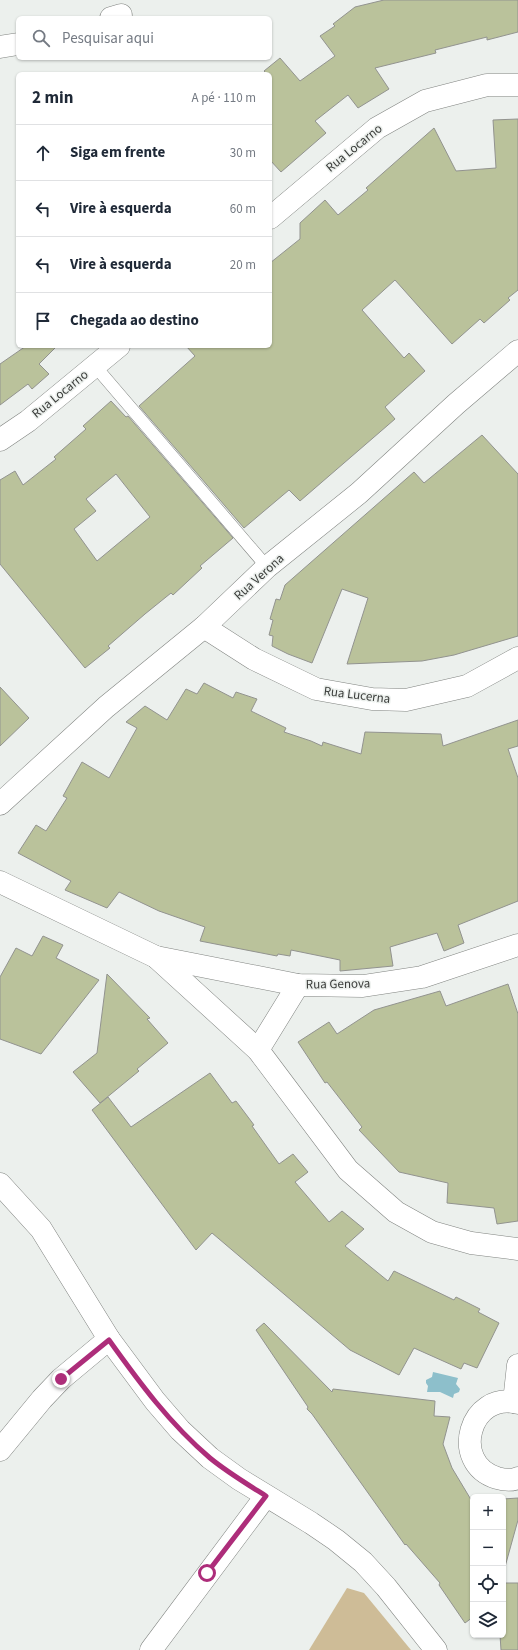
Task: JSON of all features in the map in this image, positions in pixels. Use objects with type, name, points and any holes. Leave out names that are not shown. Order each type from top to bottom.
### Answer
[{"type":"street","points":[[0,47],[16,44]]},
{"type":"street","name":"Rua Locarno","points":[[272,216],[377,128],[425,101],[487,85],[518,85]]},
{"type":"street","name":"Rua Locarno","points":[[0,440],[28,421],[116,348]]},
{"type":"street","name":"Rua Verona","points":[[0,804],[106,707],[204,627],[267,567],[359,493],[456,404],[518,351]]},
{"type":"street","name":"Rua Lucerna","points":[[204,627],[254,659],[316,689],[372,699],[406,700],[467,686],[518,658]]},
{"type":"street","points":[[0,882],[156,957],[258,1050],[348,1170],[396,1212],[432,1232],[471,1243],[518,1249]]},
{"type":"street","name":"Rua Genova","points":[[156,957],[298,985],[363,986],[422,977],[498,953],[518,945]]},
{"type":"street","points":[[258,1050],[298,985]]},
{"type":"street","points":[[0,1184],[41,1229],[109,1340],[154,1401],[180,1430],[210,1458],[239,1479],[311,1523],[336,1540],[363,1562],[386,1586],[436,1650]]},
{"type":"street","points":[[0,1450],[42,1399],[61,1379],[109,1340]]},
{"type":"street","points":[[518,1365],[516,1402],[503,1402],[492,1405],[482,1412],[475,1420],[469,1441],[471,1452],[476,1462],[483,1470],[504,1480],[518,1478]]},
{"type":"street","points":[[151,1650],[266,1496]]},
{"type":"lane","points":[[94,366],[267,567]]},
{"type":"shaded area","points":[[347,1588],[364,1593],[411,1650],[309,1650]]},
{"type":"water","points":[[433,1372],[458,1378],[456,1384],[460,1389],[459,1392],[454,1394],[453,1398],[440,1392],[427,1392],[428,1386],[426,1380],[432,1377]]},
{"type":"building","points":[[384,0],[518,0],[518,32],[487,40],[487,37],[435,50],[436,53],[375,68],[389,89],[358,108],[348,95],[315,121],[326,133],[281,172],[272,162],[272,72],[264,71],[280,58],[300,81],[335,56],[320,36],[335,26],[333,24],[355,7]]},
{"type":"building","points":[[518,119],[518,290],[508,298],[510,300],[484,323],[480,319],[452,344],[395,280],[362,310],[404,358],[409,353],[425,371],[385,407],[395,419],[300,501],[289,490],[244,528],[139,406],[195,356],[188,348],[272,348],[272,261],[300,239],[300,223],[325,200],[338,215],[368,190],[366,188],[434,128],[456,171],[496,168],[493,120]]},
{"type":"building","points":[[23,348],[55,348],[39,364],[49,374],[32,389],[28,384],[0,405],[0,364]]},
{"type":"building","points":[[111,401],[126,417],[128,416],[233,538],[200,566],[202,568],[173,595],[171,593],[145,614],[108,646],[110,648],[85,668],[0,564],[0,480],[15,471],[23,485],[56,459],[54,457],[86,429],[83,426]],"holes":[[[116,474],[150,517],[97,561],[74,529],[96,511],[86,499]]]},
{"type":"building","points":[[482,435],[518,474],[518,636],[454,655],[422,661],[347,664],[368,598],[342,589],[312,663],[272,646],[273,636],[269,635],[273,620],[270,619],[276,599],[280,600],[285,585],[414,472],[424,483]]},
{"type":"building","points":[[204,683],[233,698],[236,692],[257,699],[251,711],[286,728],[284,732],[322,746],[323,742],[361,754],[365,732],[441,734],[443,746],[518,720],[518,746],[508,749],[518,778],[518,901],[458,925],[464,943],[444,951],[437,933],[390,947],[393,966],[340,971],[340,960],[291,950],[290,956],[278,954],[277,956],[200,941],[205,927],[159,911],[119,892],[107,908],[65,890],[71,881],[18,853],[36,825],[46,831],[67,798],[63,796],[82,762],[109,778],[137,728],[126,722],[145,706],[167,720],[186,689],[197,694]]},
{"type":"building","points":[[0,687],[29,718],[0,746]]},
{"type":"building","points":[[43,936],[63,945],[56,958],[99,980],[41,1054],[0,1039],[0,977],[16,948],[32,956]]},
{"type":"building","points":[[107,974],[150,1018],[147,1019],[168,1043],[137,1069],[139,1071],[100,1103],[73,1072],[97,1053]]},
{"type":"building","points":[[508,984],[518,1014],[518,1221],[497,1224],[494,1208],[447,1203],[448,1183],[399,1172],[359,1130],[362,1127],[327,1082],[325,1083],[298,1042],[329,1022],[337,1034],[374,1010],[440,991],[446,1006]]},
{"type":"building","points":[[210,1073],[232,1103],[236,1101],[254,1125],[252,1126],[279,1164],[293,1154],[308,1172],[295,1182],[329,1222],[342,1211],[364,1229],[345,1246],[388,1281],[394,1271],[454,1300],[456,1297],[480,1309],[478,1312],[499,1323],[477,1368],[464,1363],[461,1369],[414,1348],[399,1375],[350,1350],[212,1233],[196,1250],[92,1110],[108,1097],[131,1127]]},
{"type":"building","points":[[264,1323],[332,1392],[333,1389],[435,1401],[434,1416],[450,1417],[443,1444],[452,1468],[470,1498],[470,1619],[465,1623],[439,1585],[440,1583],[406,1544],[405,1545],[307,1409],[308,1407],[256,1330]]},
{"type":"building","points":[[518,1498],[518,1520],[506,1563],[506,1530],[506,1499]]},
{"type":"building","points":[[506,1583],[518,1583],[518,1650],[501,1650],[500,1638],[506,1638]]},
{"type":"route","points":[[61,1379],[109,1340],[154,1401],[180,1430],[210,1458],[266,1496],[207,1573]]}]
